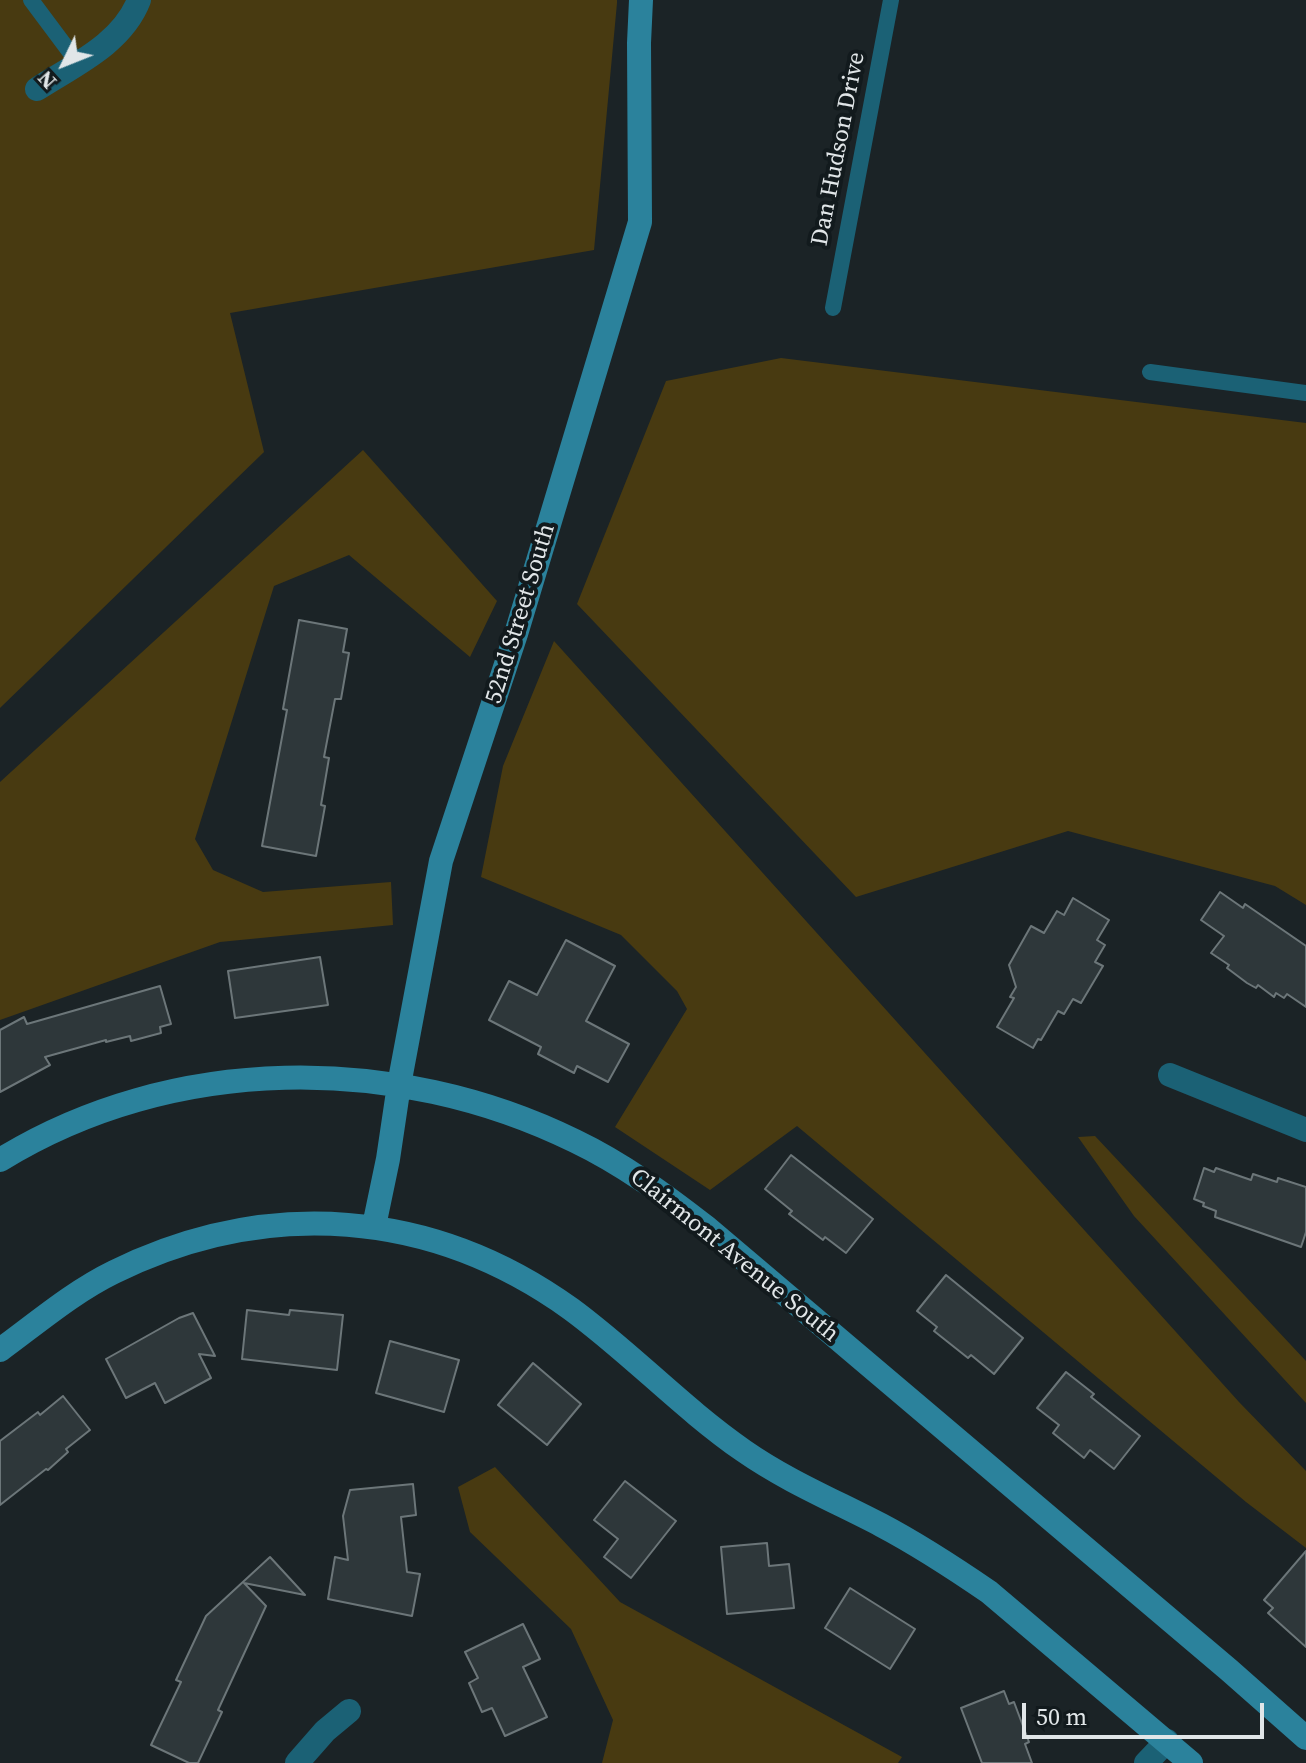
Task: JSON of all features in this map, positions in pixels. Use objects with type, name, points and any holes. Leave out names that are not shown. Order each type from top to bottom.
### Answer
[{"type":"street","points":[[37,89],[106,45],[134,14],[139,0]]},
{"type":"street","name":"52nd Street South","points":[[374,1226],[441,861],[516,634],[640,222],[641,0]]},
{"type":"street","points":[[1170,1075],[1306,1130]]},
{"type":"street","name":"Clairmont Avenue South","points":[[0,1160],[60,1128],[107,1110],[156,1095],[252,1079],[351,1079],[399,1085],[489,1106],[533,1122],[622,1166],[706,1227],[1306,1738]]},
{"type":"street","points":[[0,1350],[74,1295],[112,1273],[195,1240],[238,1230],[283,1224],[374,1226],[458,1249],[534,1285],[569,1308],[744,1451],[792,1481],[936,1556],[989,1592],[1191,1763]]},
{"type":"street","points":[[297,1763],[325,1731],[349,1711]]},
{"type":"street","points":[[1146,1763],[1167,1741]]},
{"type":"lane","points":[[31,0],[78,63]]},
{"type":"lane","name":"Dan Hudson Drive","points":[[833,308],[891,0]]},
{"type":"lane","points":[[1150,372],[1306,393]]},
{"type":"shaded area","points":[[0,0],[617,0],[617,3],[594,250],[230,313],[264,452],[0,708]]},
{"type":"shaded area","points":[[781,358],[1306,423],[1306,905],[1275,886],[1068,831],[856,897],[577,604],[666,381]]},
{"type":"shaded area","points":[[363,450],[497,601],[470,657],[349,555],[274,586],[195,839],[213,870],[263,892],[391,882],[393,925],[220,942],[0,1020],[0,782]]},
{"type":"shaded area","points":[[554,641],[1239,1402],[1306,1471],[1306,1548],[1246,1502],[797,1126],[710,1190],[615,1127],[687,1009],[677,991],[621,935],[481,877],[503,766]]},
{"type":"shaded area","points":[[1095,1136],[1306,1361],[1306,1403],[1134,1216],[1078,1137]]},
{"type":"shaded area","points":[[495,1467],[620,1602],[902,1757],[898,1763],[602,1763],[613,1720],[571,1629],[470,1532],[458,1487]]},
{"type":"building","points":[[299,620],[347,629],[343,652],[349,653],[341,699],[335,699],[324,757],[329,758],[316,856],[262,846],[287,710],[283,709]]},
{"type":"building","points":[[1220,892],[1243,908],[1245,904],[1306,946],[1306,1007],[1287,994],[1284,998],[1276,993],[1274,997],[1258,985],[1256,988],[1247,983],[1211,953],[1224,936],[1201,920]]},
{"type":"building","points":[[1073,898],[1109,920],[1097,940],[1105,945],[1095,962],[1103,966],[1081,1003],[1073,999],[1064,1014],[1058,1011],[1033,1048],[997,1027],[1014,998],[1010,997],[1016,987],[1009,965],[1031,926],[1044,933],[1057,911],[1064,915]]},
{"type":"building","points":[[566,940],[615,966],[586,1021],[629,1044],[608,1082],[577,1066],[574,1073],[538,1054],[541,1047],[489,1020],[509,981],[537,995]]},
{"type":"building","points":[[320,957],[328,1005],[235,1018],[228,971]]},
{"type":"building","points":[[160,986],[171,1024],[160,1027],[161,1033],[131,1041],[130,1036],[106,1040],[45,1057],[50,1065],[0,1092],[0,1030],[24,1017],[27,1024]]},
{"type":"building","points":[[791,1155],[873,1219],[846,1253],[789,1214],[792,1211],[765,1189]]},
{"type":"building","points":[[1204,1168],[1214,1172],[1216,1168],[1251,1180],[1253,1174],[1277,1182],[1278,1178],[1306,1187],[1306,1232],[1301,1247],[1215,1217],[1216,1211],[1194,1199]]},
{"type":"building","points":[[946,1275],[1023,1338],[994,1374],[934,1331],[937,1327],[917,1311]]},
{"type":"building","points":[[247,1310],[289,1315],[290,1310],[343,1315],[337,1370],[242,1359]]},
{"type":"building","points":[[193,1313],[215,1356],[199,1354],[211,1378],[165,1403],[155,1383],[126,1398],[106,1359]]},
{"type":"building","points":[[390,1341],[459,1360],[444,1412],[376,1393]]},
{"type":"building","points":[[533,1363],[581,1404],[547,1445],[498,1405]]},
{"type":"building","points":[[1066,1372],[1094,1394],[1091,1397],[1140,1436],[1114,1469],[1090,1450],[1084,1458],[1053,1433],[1059,1425],[1037,1408]]},
{"type":"building","points":[[63,1396],[90,1430],[66,1449],[68,1452],[48,1470],[0,1505],[0,1441]]},
{"type":"building","points":[[625,1481],[676,1521],[631,1578],[604,1557],[618,1539],[594,1520]]},
{"type":"building","points":[[413,1484],[416,1515],[401,1517],[407,1572],[420,1574],[412,1616],[328,1599],[335,1557],[348,1560],[343,1516],[350,1490]]},
{"type":"building","points":[[767,1543],[769,1566],[789,1564],[794,1608],[727,1614],[721,1547]]},
{"type":"building","points":[[1306,1551],[1306,1647],[1268,1613],[1273,1608],[1264,1600]]},
{"type":"building","points":[[270,1557],[305,1595],[244,1583],[266,1606],[218,1710],[222,1712],[198,1763],[189,1763],[151,1745],[181,1682],[176,1680],[206,1616]]},
{"type":"building","points":[[850,1588],[915,1629],[890,1669],[825,1628]]},
{"type":"building","points":[[523,1624],[540,1659],[523,1667],[547,1717],[505,1736],[492,1708],[482,1712],[469,1683],[478,1678],[465,1652]]},
{"type":"building","points":[[1004,1691],[1009,1704],[1014,1702],[1029,1742],[1025,1744],[1032,1763],[982,1763],[961,1708]]}]
